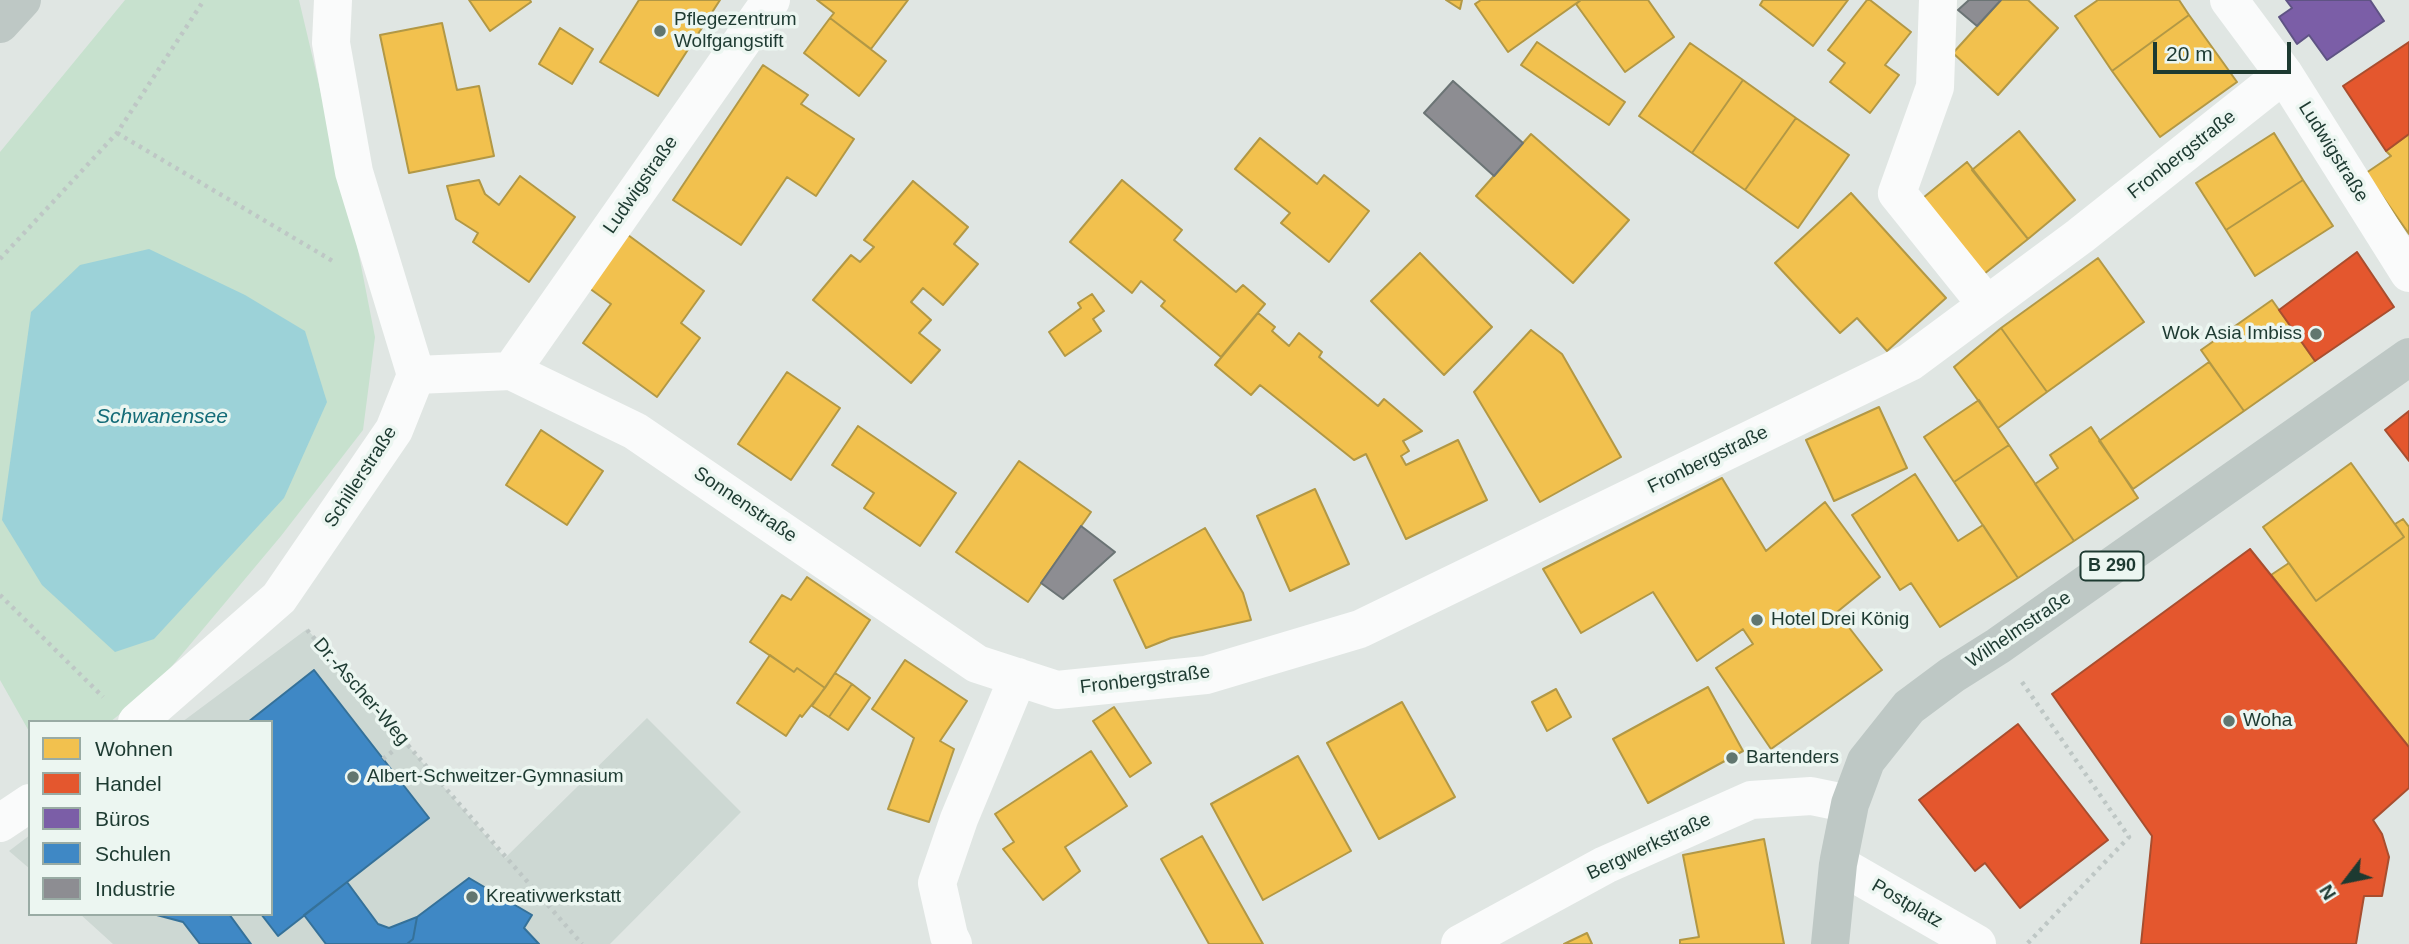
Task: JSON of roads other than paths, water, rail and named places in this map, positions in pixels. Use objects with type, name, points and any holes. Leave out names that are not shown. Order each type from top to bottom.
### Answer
[{"type":"main road","points":[[0,24],[22,0]]},
{"type":"main road","name":"Wilhelmstraße","points":[[1830,944],[1838,864],[1850,804],[1866,761],[1909,707],[2409,357]]},
{"type":"street","points":[[333,0],[331,43],[354,172],[416,375]]},
{"type":"street","name":"Ludwigstraße","points":[[511,370],[771,0]]},
{"type":"street","points":[[1938,0],[1935,87],[1897,193],[1987,305]]},
{"type":"street","name":"Ludwigstraße","points":[[2230,0],[2284,74],[2409,274]]},
{"type":"street","name":"Fronbergstraße","points":[[1057,690],[1206,675],[1360,629],[1910,362],[2080,236],[2284,74]]},
{"type":"street","name":"Sonnenstraße","points":[[416,375],[511,370],[635,430],[977,664],[1057,690]]},
{"type":"street","name":"Schillerstraße","points":[[123,712],[279,598],[394,430],[416,375]]},
{"type":"street","points":[[953,944],[937,883],[958,819],[1018,677]]},
{"type":"street","name":"Bergwerkstraße","points":[[1461,944],[1605,865],[1751,800],[1811,796],[1850,804]]},
{"type":"street","name":"Postplatz","points":[[1838,864],[1977,944]]},
{"type":"water","name":"Schwanensee","points":[[149,249],[245,295],[305,331],[327,402],[284,498],[154,639],[115,652],[42,585],[2,520],[31,312],[80,265]]},
{"type":"place","name":"Pflegezentrum Wolfgangstift","points":[[660,31]]},
{"type":"place","name":"Wok Asia Imbiss","points":[[2316,334]]},
{"type":"place","name":"Hotel Drei König","points":[[1757,620]]},
{"type":"place","name":"Woha","points":[[2229,721]]},
{"type":"place","name":"Bartenders","points":[[1732,758]]},
{"type":"place","name":"Albert-Schweitzer-Gymnasium","points":[[353,777]]},
{"type":"place","name":"Kreativwerkstatt","points":[[472,897]]}]
